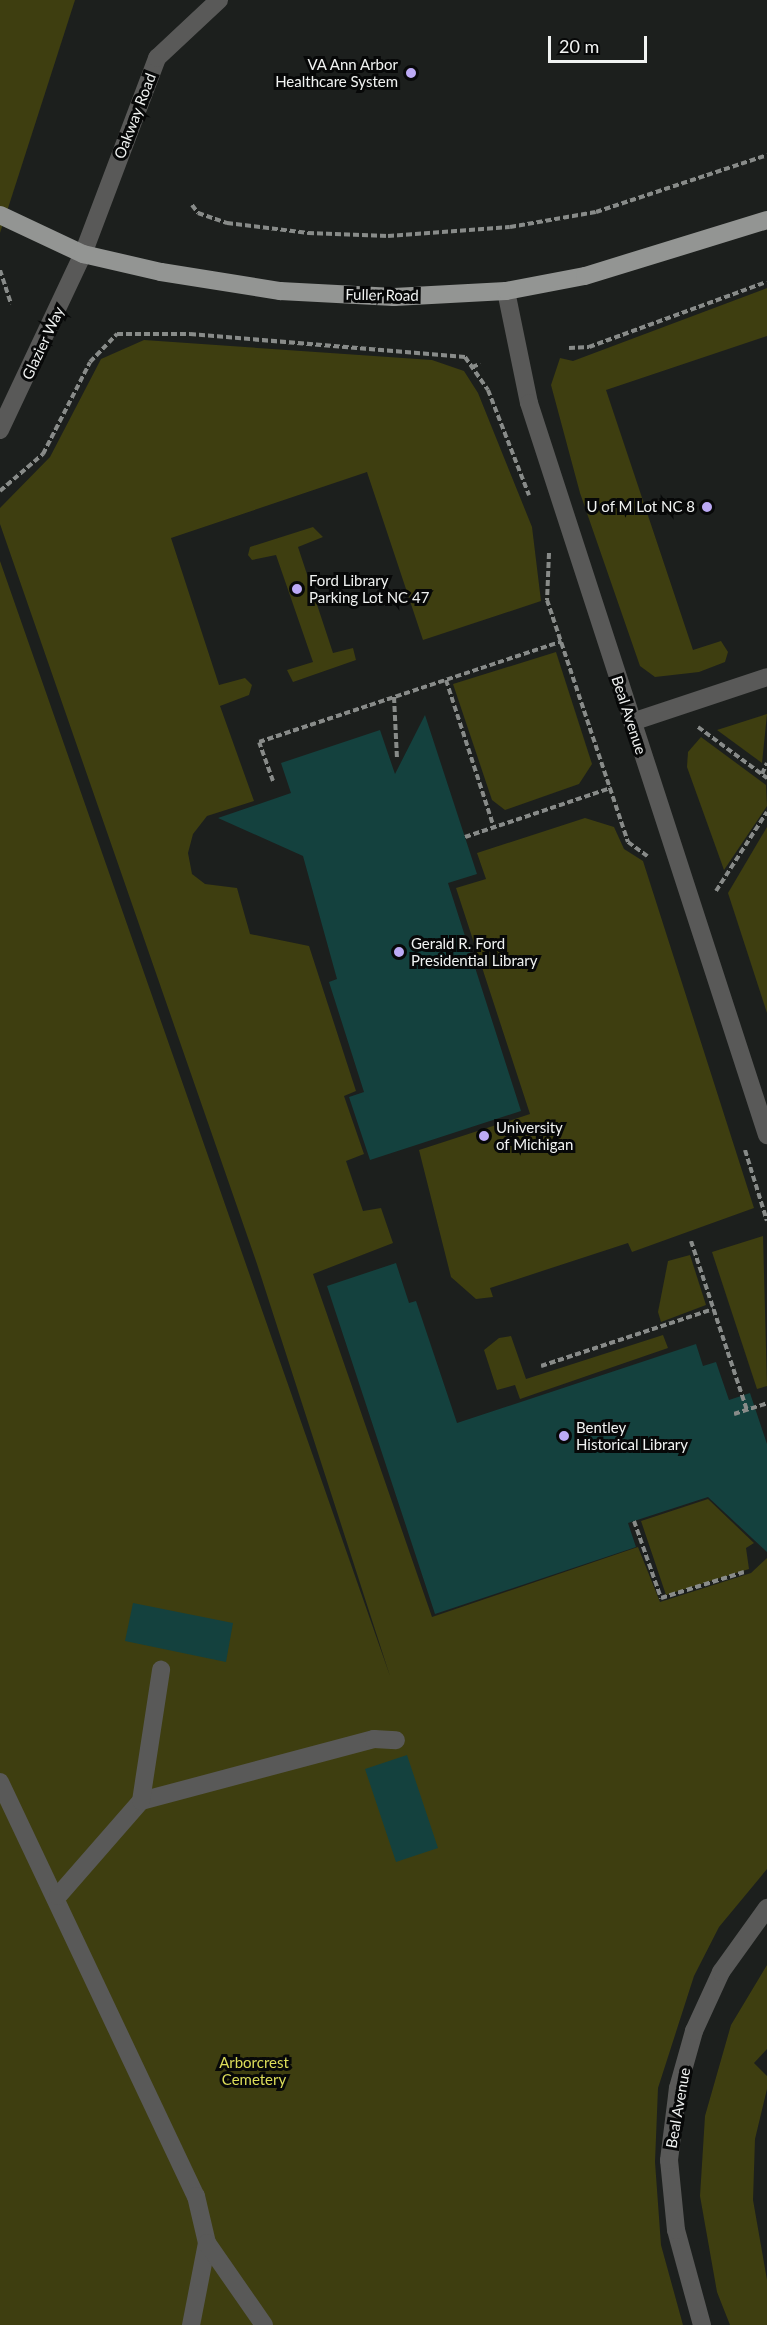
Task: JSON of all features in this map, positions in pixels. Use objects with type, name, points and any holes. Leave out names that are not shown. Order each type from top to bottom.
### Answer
[{"type":"main road","name":"Fuller Road","points":[[0,215],[83,254],[280,291],[394,297],[506,291],[585,276],[767,220]]},
{"type":"street","name":"Oakway Road","points":[[83,254],[157,57],[219,0]]},
{"type":"street","name":"Glazier Way","points":[[0,430],[83,254]]},
{"type":"street","name":"Beal Avenue","points":[[506,291],[530,403],[767,1136]]},
{"type":"street","points":[[632,722],[767,677]]},
{"type":"street","points":[[57,1896],[141,1801],[161,1670]]},
{"type":"street","points":[[141,1801],[374,1739],[396,1740]]},
{"type":"street","points":[[0,1782],[57,1896],[196,2196],[207,2243],[264,2325]]},
{"type":"street","name":"Beal Avenue","points":[[702,2325],[676,2230],[669,2160],[678,2088],[694,2031],[721,1972],[767,1908]]},
{"type":"street","points":[[191,2325],[207,2243]]},
{"type":"path","points":[[192,205],[198,213],[227,223],[308,233],[388,236],[510,227],[618,206],[767,155]]},
{"type":"path","points":[[0,270],[11,304]]},
{"type":"path","points":[[569,348],[589,347],[767,282]]},
{"type":"path","points":[[0,491],[43,454],[90,362],[117,334],[454,352],[472,367],[488,390],[533,506]]},
{"type":"path","points":[[472,367],[480,364]]},
{"type":"path","points":[[546,545],[547,600],[628,842],[652,865]]},
{"type":"path","points":[[273,781],[259,742],[562,641]]},
{"type":"path","points":[[446,680],[494,828]]},
{"type":"path","points":[[394,697],[397,758]]},
{"type":"path","points":[[673,709],[767,778]]},
{"type":"path","points":[[762,774],[767,763]]},
{"type":"path","points":[[465,837],[611,788]]},
{"type":"path","points":[[698,923],[767,812]]},
{"type":"path","points":[[741,1138],[767,1221]]},
{"type":"path","points":[[691,1240],[747,1410]]},
{"type":"path","points":[[542,1366],[713,1309]]},
{"type":"path","points":[[734,1414],[767,1403]]},
{"type":"path","points":[[634,1521],[661,1598],[744,1572]]},
{"type":"green space","points":[[0,0],[75,0],[0,233]]},
{"type":"green space","points":[[767,288],[767,336],[606,390],[693,650],[721,641],[728,652],[725,662],[699,672],[655,677],[640,666],[580,493],[551,385],[560,358],[573,361]]},
{"type":"green space","name":"Arborcrest Cemetery","points":[[144,340],[432,360],[464,371],[478,393],[532,527],[541,601],[423,640],[367,472],[171,538],[219,685],[245,678],[252,685],[249,695],[220,706],[254,801],[207,816],[193,834],[188,853],[192,874],[205,884],[237,888],[250,934],[309,946],[356,1091],[344,1096],[364,1154],[346,1161],[363,1211],[381,1208],[393,1243],[313,1274],[432,1617],[638,1547],[660,1602],[751,1573],[767,1558],[767,1869],[719,1927],[694,1976],[658,2088],[655,2162],[661,2245],[683,2325],[0,2325],[0,561],[390,1676],[257,1264],[0,524],[0,508],[50,457],[101,359]]},
{"type":"green space","points":[[313,527],[323,537],[298,547],[333,653],[353,648],[356,660],[293,682],[287,670],[313,662],[276,555],[252,560],[248,555],[250,547]]},
{"type":"green space","points":[[556,652],[592,764],[579,784],[505,810],[492,800],[453,684]]},
{"type":"green space","points":[[767,714],[762,763],[717,730]]},
{"type":"green space","points":[[701,737],[766,785],[767,806],[724,870],[687,767],[688,752]]},
{"type":"green space","points":[[585,818],[614,827],[624,849],[643,861],[754,1208],[632,1252],[628,1243],[490,1288],[493,1297],[476,1299],[451,1277],[419,1150],[530,1114],[456,888],[486,879],[477,853]]},
{"type":"green space","points":[[767,827],[767,1013],[728,893]]},
{"type":"green space","points":[[763,1236],[767,1386],[757,1389],[712,1252]]},
{"type":"green space","points":[[690,1255],[706,1305],[661,1322],[658,1312],[668,1261]]},
{"type":"green space","points":[[663,1335],[668,1348],[520,1399],[515,1385],[497,1390],[484,1350],[499,1338],[511,1336],[526,1379]]},
{"type":"green space","points":[[708,1499],[754,1543],[746,1548],[749,1569],[666,1595],[641,1521]]},
{"type":"green space","points":[[767,1965],[767,2049],[754,2063],[767,2076],[767,2089],[755,2139],[753,2200],[767,2280],[767,2325],[730,2325],[717,2292],[700,2196],[705,2116],[731,2025]]},
{"type":"building","name":"Gerald R. Ford Presidential Library","points":[[425,715],[477,874],[448,883],[521,1111],[370,1160],[349,1097],[364,1092],[329,982],[337,979],[303,856],[218,818],[291,793],[281,763],[380,730],[395,774]]},
{"type":"building","name":"Bentley Historical Library","points":[[396,1263],[409,1303],[416,1301],[457,1423],[696,1344],[703,1366],[716,1362],[729,1400],[750,1393],[767,1444],[767,1552],[708,1497],[628,1523],[636,1547],[435,1614],[327,1286]]},
{"type":"building","points":[[133,1603],[233,1623],[226,1662],[125,1641]]},
{"type":"building","points":[[407,1755],[438,1848],[396,1862],[365,1769]]},
{"type":"place","name":"VA Ann Arbor Healthcare System","points":[[411,73]]},
{"type":"place","name":"U of M Lot NC 8","points":[[707,507]]},
{"type":"place","name":"Ford Library Parking Lot NC 47","points":[[297,589]]},
{"type":"place","name":"Gerald R. Ford Presidential Library","points":[[399,952]]},
{"type":"place","name":"University of Michigan","points":[[484,1136]]},
{"type":"place","name":"Bentley Historical Library","points":[[564,1436]]}]
